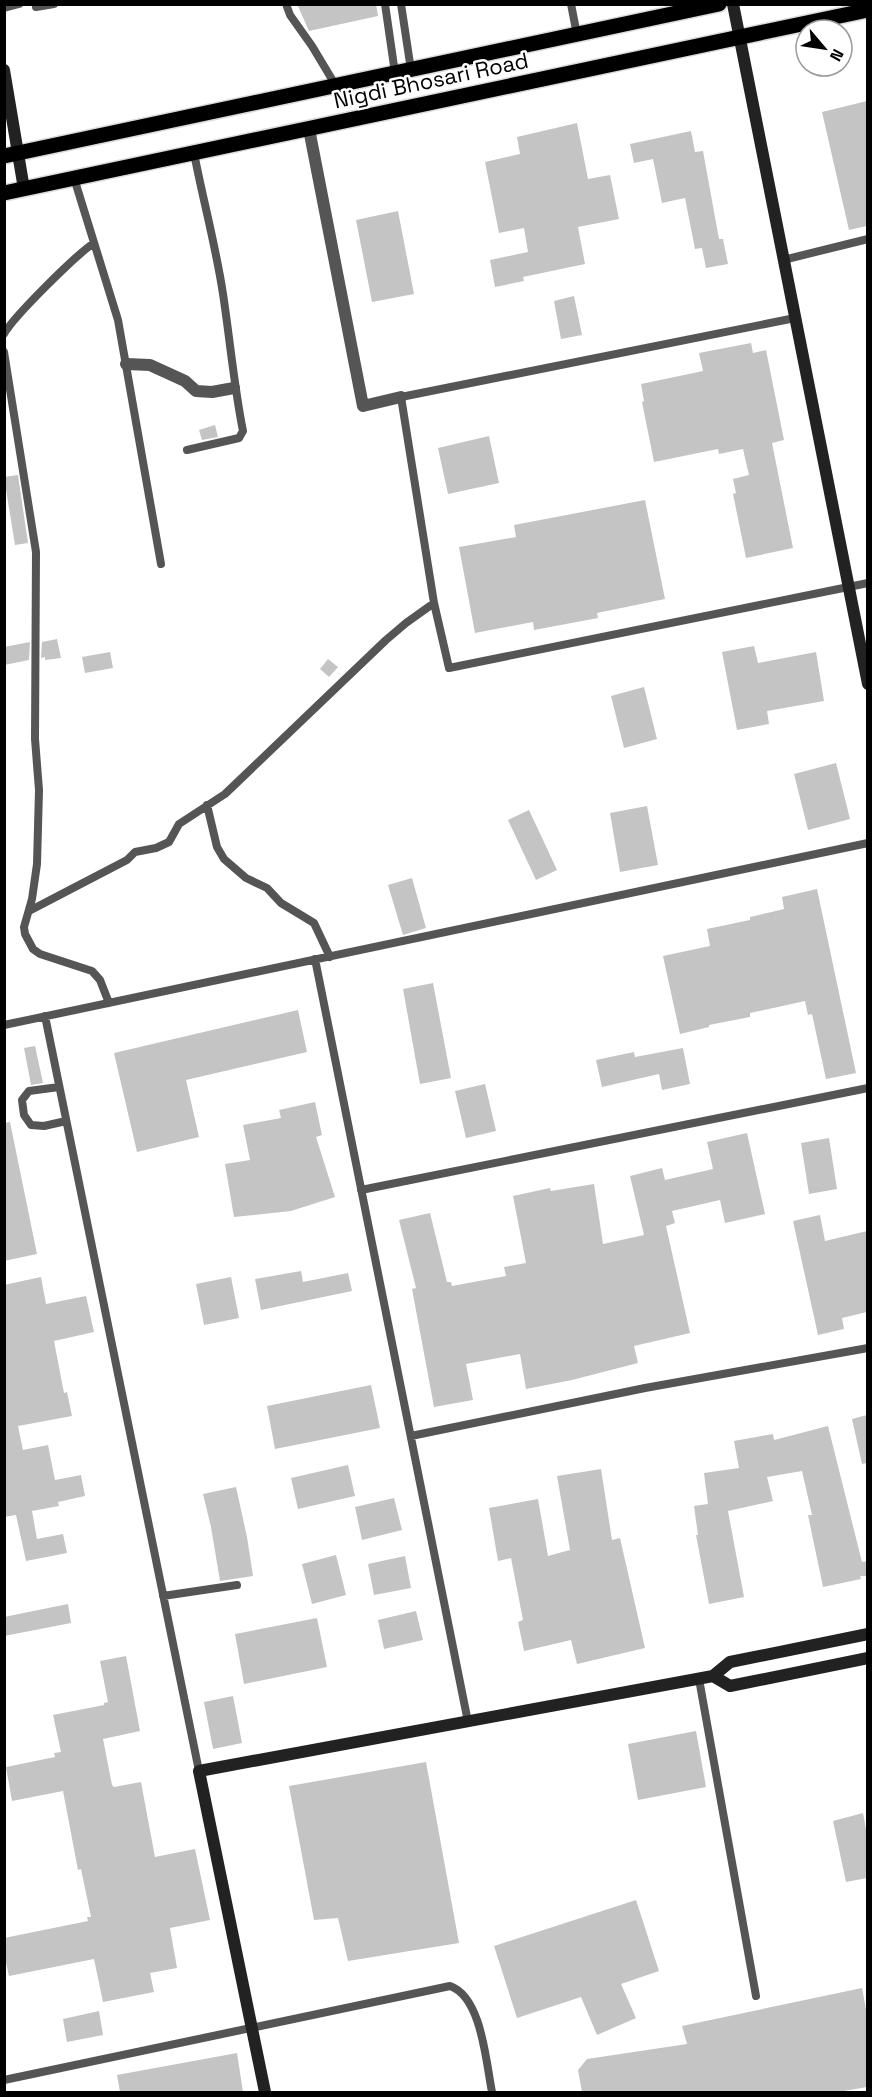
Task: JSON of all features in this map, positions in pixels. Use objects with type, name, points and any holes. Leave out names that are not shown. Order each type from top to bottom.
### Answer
[{"type":"main road","name":"Nigdi Bhosari Road","points":[[11,155],[719,4]]},
{"type":"main road","name":"Nigdi Bhosari Road","points":[[4,193],[867,10]]},
{"type":"street","points":[[733,4],[848,587],[865,658],[867,684]]},
{"type":"street","points":[[4,70],[11,155],[24,189]]},
{"type":"street","points":[[309,129],[363,406],[401,397]]},
{"type":"street","points":[[126,364],[150,364],[185,381],[196,391],[212,392],[234,388]]},
{"type":"street","points":[[265,2092],[199,1771],[699,1679],[713,1676],[730,1662],[867,1634]]},
{"type":"street","points":[[713,1676],[730,1686],[867,1658]]},
{"type":"lane","points":[[4,8],[19,4]]},
{"type":"lane","points":[[36,4],[36,7],[54,4]]},
{"type":"lane","points":[[286,4],[290,15],[336,86]]},
{"type":"lane","points":[[385,4],[395,73]]},
{"type":"lane","points":[[400,4],[411,70]]},
{"type":"lane","points":[[571,4],[577,35]]},
{"type":"lane","points":[[187,450],[239,438],[243,431],[234,388],[223,293],[194,153]]},
{"type":"lane","points":[[74,178],[118,320],[161,564]]},
{"type":"lane","points":[[783,260],[867,239]]},
{"type":"lane","points":[[4,334],[40,294],[94,243]]},
{"type":"lane","points":[[795,318],[401,397],[434,603],[449,668],[867,583]]},
{"type":"lane","points":[[4,352],[36,552],[35,739],[39,790],[38,864],[24,927],[25,934],[33,949],[40,954],[92,971],[100,980],[109,1003]]},
{"type":"lane","points":[[29,911],[127,860],[135,852],[164,846],[171,840],[179,824],[225,794],[406,623],[434,603]]},
{"type":"lane","points":[[207,805],[218,847],[224,859],[246,878],[267,888],[281,903],[314,922],[330,957]]},
{"type":"lane","points":[[4,1025],[867,843]]},
{"type":"lane","points":[[315,959],[468,1722]]},
{"type":"lane","points":[[45,1016],[199,1771]]},
{"type":"lane","points":[[59,1087],[29,1091],[22,1100],[24,1114],[31,1125],[44,1126],[66,1121]]},
{"type":"lane","points":[[361,1190],[867,1088]]},
{"type":"lane","points":[[411,1436],[645,1388],[867,1348]]},
{"type":"lane","points":[[163,1596],[237,1585]]},
{"type":"lane","points":[[699,1679],[756,1996]]},
{"type":"lane","points":[[4,2080],[450,1986],[464,1994],[476,2015],[492,2092]]},
{"type":"building","points":[[297,4],[376,4],[378,16],[309,31]]},
{"type":"building","points":[[867,101],[867,226],[849,230],[822,112]]},
{"type":"building","points":[[577,123],[588,179],[610,175],[619,219],[578,227],[585,264],[523,277],[524,281],[495,287],[490,260],[528,252],[524,228],[499,233],[485,162],[520,154],[517,137]]},
{"type":"building","points":[[691,131],[695,152],[703,151],[719,239],[723,239],[728,264],[706,268],[702,248],[695,249],[685,198],[662,203],[653,159],[634,163],[630,144]]},
{"type":"building","points":[[398,211],[414,294],[372,302],[356,220]]},
{"type":"building","points":[[574,296],[582,335],[561,339],[554,301]]},
{"type":"building","points":[[751,343],[753,353],[766,350],[784,440],[772,443],[793,548],[746,558],[733,494],[736,493],[733,479],[749,475],[743,449],[719,454],[718,449],[654,462],[642,402],[644,401],[641,384],[703,371],[699,353]]},
{"type":"building","points":[[215,425],[218,437],[202,440],[199,430]]},
{"type":"building","points":[[489,436],[499,483],[448,494],[438,448]]},
{"type":"building","points":[[18,475],[28,543],[15,545],[4,477]]},
{"type":"building","points":[[645,500],[665,599],[597,613],[598,618],[534,630],[533,622],[475,633],[459,547],[516,537],[514,525]]},
{"type":"building","points":[[57,639],[61,658],[45,660],[45,657],[41,658],[42,642]]},
{"type":"building","points":[[30,642],[29,660],[4,665],[4,647]]},
{"type":"building","points":[[754,646],[758,663],[816,652],[824,701],[767,711],[769,724],[737,730],[722,652]]},
{"type":"building","points":[[110,652],[113,668],[85,673],[82,657]]},
{"type":"building","points":[[328,659],[338,667],[329,677],[320,669]]},
{"type":"building","points":[[644,687],[657,739],[624,748],[611,696]]},
{"type":"building","points":[[836,763],[850,819],[808,830],[794,774]]},
{"type":"building","points":[[647,806],[658,865],[620,872],[610,813]]},
{"type":"building","points":[[529,810],[557,870],[536,880],[508,820]]},
{"type":"building","points":[[412,878],[426,928],[403,935],[388,885]]},
{"type":"building","points":[[817,889],[856,1073],[826,1079],[812,1014],[808,1015],[805,1001],[750,1013],[750,1017],[709,1025],[709,1027],[680,1034],[663,956],[710,946],[707,929],[750,920],[750,917],[784,909],[782,897]]},
{"type":"building","points":[[433,983],[451,1078],[420,1084],[403,989]]},
{"type":"building","points":[[298,1010],[307,1052],[186,1080],[199,1137],[137,1152],[114,1053]]},
{"type":"building","points":[[35,1046],[43,1083],[31,1085],[24,1048]]},
{"type":"building","points":[[683,1048],[690,1084],[662,1090],[659,1074],[602,1087],[596,1060],[634,1052],[635,1057]]},
{"type":"building","points":[[485,1084],[496,1131],[466,1138],[455,1091]]},
{"type":"building","points":[[315,1102],[322,1135],[316,1137],[335,1197],[291,1211],[234,1217],[225,1164],[250,1160],[243,1125],[281,1118],[279,1110]]},
{"type":"building","points":[[10,1122],[37,1254],[4,1261],[4,1123]]},
{"type":"building","points":[[747,1133],[765,1214],[725,1223],[720,1200],[672,1211],[675,1223],[666,1226],[690,1333],[634,1346],[638,1363],[526,1389],[520,1354],[466,1364],[473,1400],[434,1407],[412,1289],[416,1288],[399,1220],[430,1213],[447,1282],[451,1282],[452,1286],[506,1276],[504,1267],[526,1263],[513,1196],[550,1188],[551,1191],[594,1184],[603,1244],[644,1235],[630,1176],[662,1168],[665,1180],[713,1169],[707,1142]]},
{"type":"building","points":[[829,1138],[837,1189],[809,1194],[801,1143]]},
{"type":"building","points":[[820,1215],[825,1241],[867,1231],[867,1312],[842,1318],[844,1329],[818,1335],[793,1221]]},
{"type":"building","points":[[301,1271],[303,1282],[348,1273],[352,1291],[261,1310],[255,1279]]},
{"type":"building","points":[[41,1277],[46,1304],[86,1296],[94,1332],[54,1341],[64,1393],[67,1392],[72,1416],[18,1426],[23,1450],[48,1445],[55,1480],[81,1475],[85,1496],[58,1502],[59,1506],[32,1511],[37,1539],[63,1534],[67,1553],[26,1561],[16,1515],[4,1517],[4,1285]]},
{"type":"building","points":[[231,1277],[239,1318],[204,1325],[196,1284]]},
{"type":"building","points":[[371,1385],[380,1428],[275,1449],[267,1406]]},
{"type":"building","points":[[867,1415],[867,1463],[862,1464],[852,1419]]},
{"type":"building","points":[[828,1426],[862,1562],[867,1561],[867,1576],[823,1587],[808,1515],[812,1515],[802,1471],[767,1477],[773,1501],[728,1511],[744,1597],[709,1604],[696,1535],[698,1535],[694,1506],[708,1504],[704,1473],[739,1468],[734,1441],[773,1434],[774,1440]]},
{"type":"building","points":[[348,1465],[355,1496],[298,1509],[291,1478]]},
{"type":"building","points":[[601,1469],[612,1540],[620,1538],[645,1648],[577,1664],[571,1640],[524,1651],[518,1622],[523,1620],[511,1558],[498,1561],[489,1508],[538,1499],[548,1556],[570,1550],[557,1476]]},
{"type":"building","points":[[236,1487],[253,1576],[220,1581],[203,1494]]},
{"type":"building","points":[[394,1498],[402,1530],[362,1540],[355,1507]]},
{"type":"building","points":[[336,1555],[346,1595],[312,1604],[302,1564]]},
{"type":"building","points":[[405,1556],[411,1588],[374,1595],[368,1564]]},
{"type":"building","points":[[68,1604],[71,1623],[4,1636],[4,1617]]},
{"type":"building","points":[[416,1611],[423,1640],[384,1649],[378,1620]]},
{"type":"building","points":[[317,1618],[327,1667],[244,1684],[235,1634]]},
{"type":"building","points":[[126,1656],[140,1731],[103,1739],[112,1785],[114,1787],[141,1782],[155,1857],[195,1849],[210,1920],[170,1928],[177,1968],[150,1973],[154,1992],[103,2002],[94,1959],[9,1976],[4,1954],[4,1938],[88,1921],[87,1917],[91,1917],[81,1869],[78,1870],[63,1791],[12,1801],[6,1767],[55,1757],[54,1753],[61,1752],[53,1715],[104,1705],[108,1702],[100,1661]]},
{"type":"building","points":[[233,1696],[242,1743],[213,1749],[204,1702]]},
{"type":"building","points":[[696,1731],[706,1787],[638,1800],[628,1744]]},
{"type":"building","points":[[426,1762],[459,1943],[348,1961],[338,1918],[314,1920],[289,1786]]},
{"type":"building","points":[[863,1813],[867,1835],[867,1878],[846,1882],[833,1821]]},
{"type":"building","points":[[636,1900],[659,1971],[621,1984],[636,2018],[597,2035],[581,1997],[517,2018],[494,1946]]},
{"type":"building","points":[[862,1988],[867,2014],[867,2087],[838,2092],[582,2092],[578,2070],[587,2059],[687,2044],[682,2026]]},
{"type":"building","points":[[99,2011],[103,2035],[67,2042],[63,2019]]},
{"type":"building","points":[[237,2053],[243,2092],[120,2092],[117,2075]]}]
